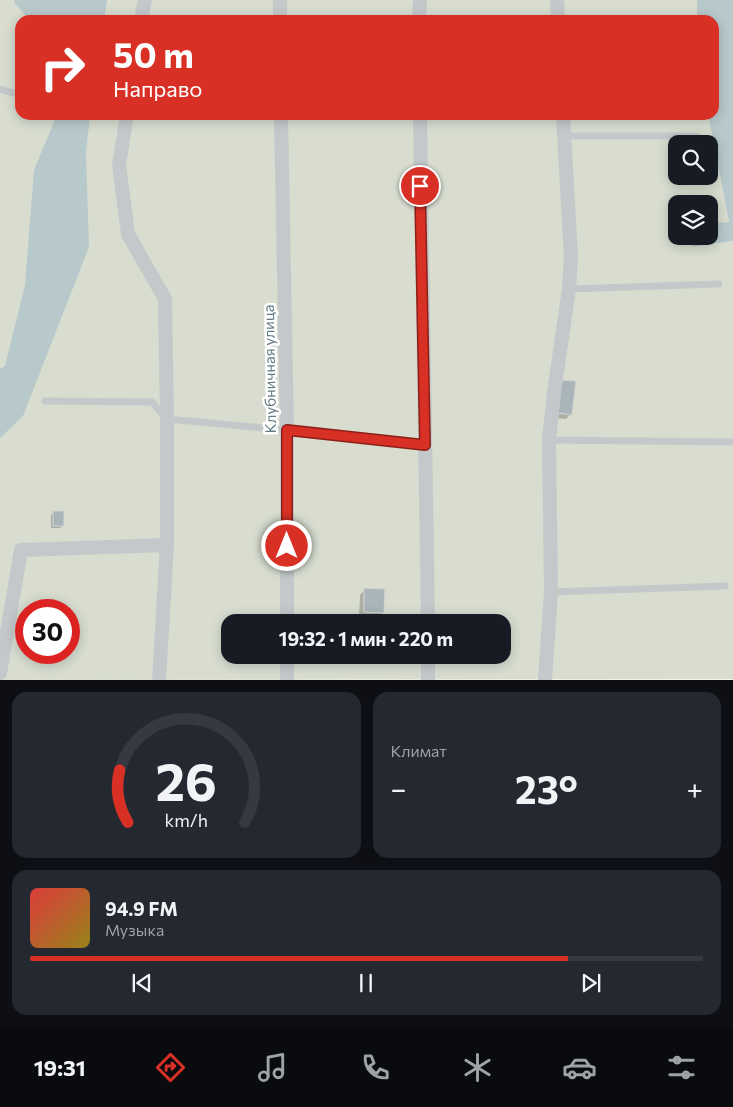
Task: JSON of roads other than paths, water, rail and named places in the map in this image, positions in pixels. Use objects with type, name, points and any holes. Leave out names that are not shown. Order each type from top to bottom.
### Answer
[{"type":"street","points":[[142,15],[144,0]]},
{"type":"street","points":[[280,0],[280,15]]},
{"type":"street","points":[[419,15],[420,0]]},
{"type":"street","points":[[557,0],[558,15]]},
{"type":"street","points":[[126,120],[119,165],[128,234],[165,299],[167,545],[159,680]]},
{"type":"street","name":"Клубничная улица","points":[[282,120],[287,430],[287,614]]},
{"type":"street","points":[[420,120],[428,614]]},
{"type":"street","points":[[545,680],[551,592],[549,440],[569,289],[571,257],[563,120]]},
{"type":"street","points":[[0,673],[21,550],[167,545]]},
{"type":"street","points":[[287,664],[287,680]]},
{"type":"street","points":[[428,664],[428,680]]},
{"type":"lane","points":[[0,89],[15,94]]},
{"type":"lane","points":[[564,136],[668,136]]},
{"type":"lane","points":[[569,289],[719,284]]},
{"type":"lane","points":[[45,401],[152,402],[167,419],[425,445]]},
{"type":"lane","points":[[549,440],[733,442]]},
{"type":"lane","points":[[551,592],[725,586]]}]
